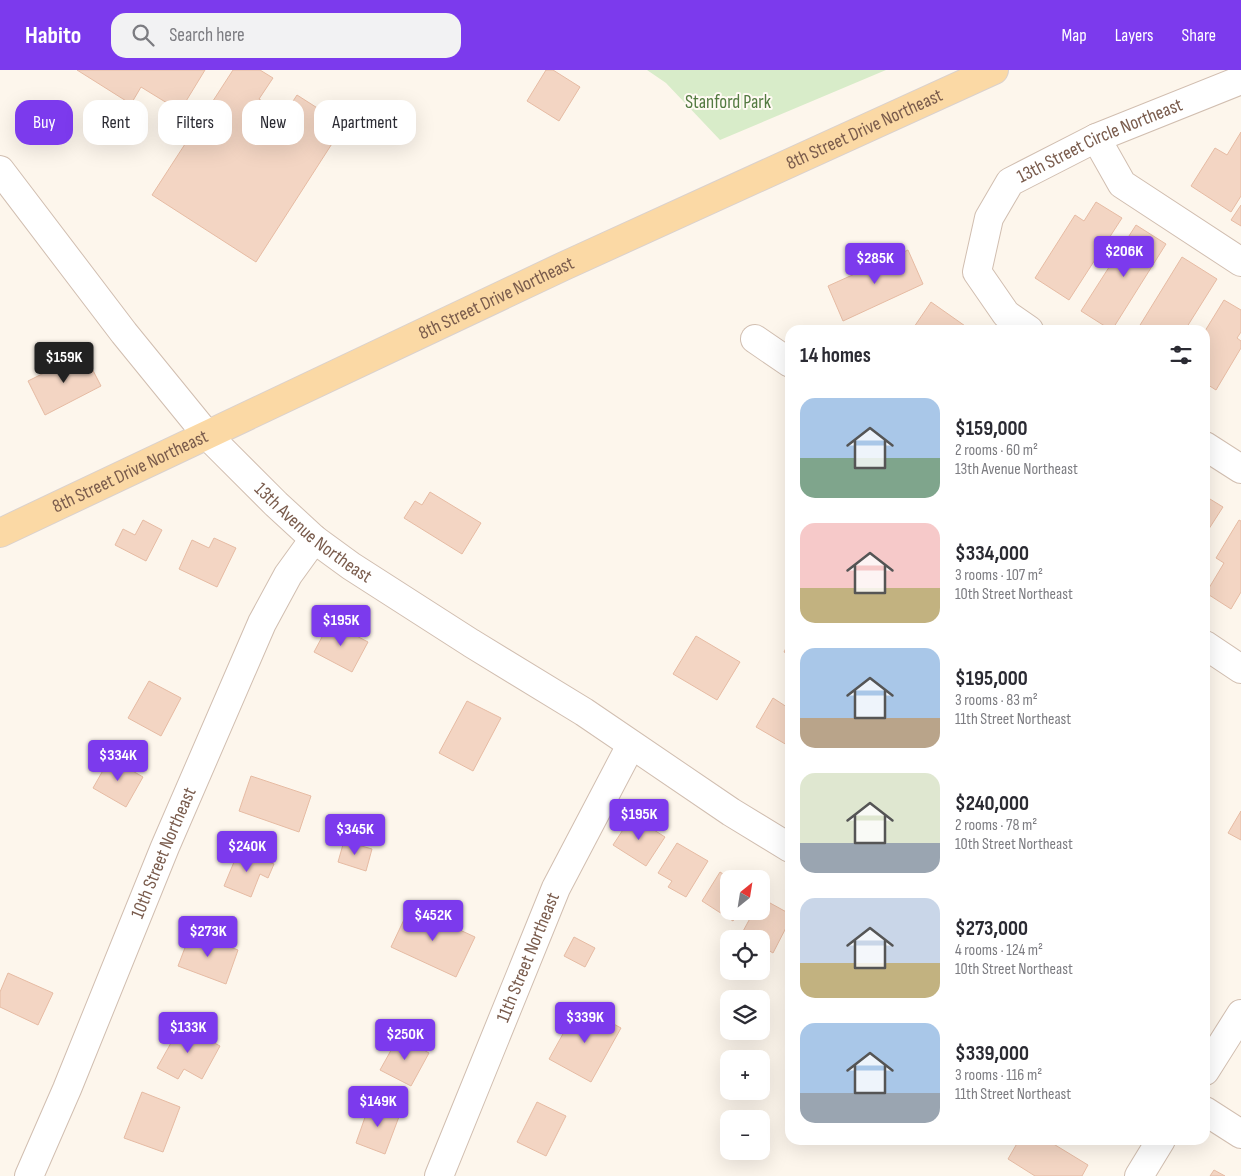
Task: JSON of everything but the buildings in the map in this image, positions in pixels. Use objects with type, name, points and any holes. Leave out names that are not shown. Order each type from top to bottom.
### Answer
[{"type":"main road","name":"8th Street Drive Northeast","points":[[0,533],[548,273],[994,70]]},
{"type":"street","name":"13th Street Circle Northeast","points":[[1022,325],[1006,314],[977,272],[989,218],[1010,182],[1096,138],[1241,80]]},
{"type":"street","points":[[1096,138],[1122,184],[1241,262]]},
{"type":"street","name":"13th Avenue Northeast","points":[[0,170],[124,334],[207,435],[314,539],[359,571],[471,643],[584,712],[631,745],[785,845]]},
{"type":"street","points":[[755,339],[785,359]]},
{"type":"street","points":[[1210,449],[1241,469]]},
{"type":"street","name":"10th Street Northeast","points":[[29,1176],[67,1089],[165,847],[262,623],[288,575],[314,539]]},
{"type":"street","points":[[1210,647],[1241,669]]},
{"type":"street","name":"11th Street Northeast","points":[[439,1176],[556,888],[631,745]]},
{"type":"street","points":[[1210,1063],[1241,1014]]},
{"type":"street","points":[[1210,1114],[1241,1134]]},
{"type":"street","points":[[1139,1176],[1158,1145]]},
{"type":"green space","name":"Stanford Park","points":[[647,70],[886,70],[720,140],[666,83]]}]
